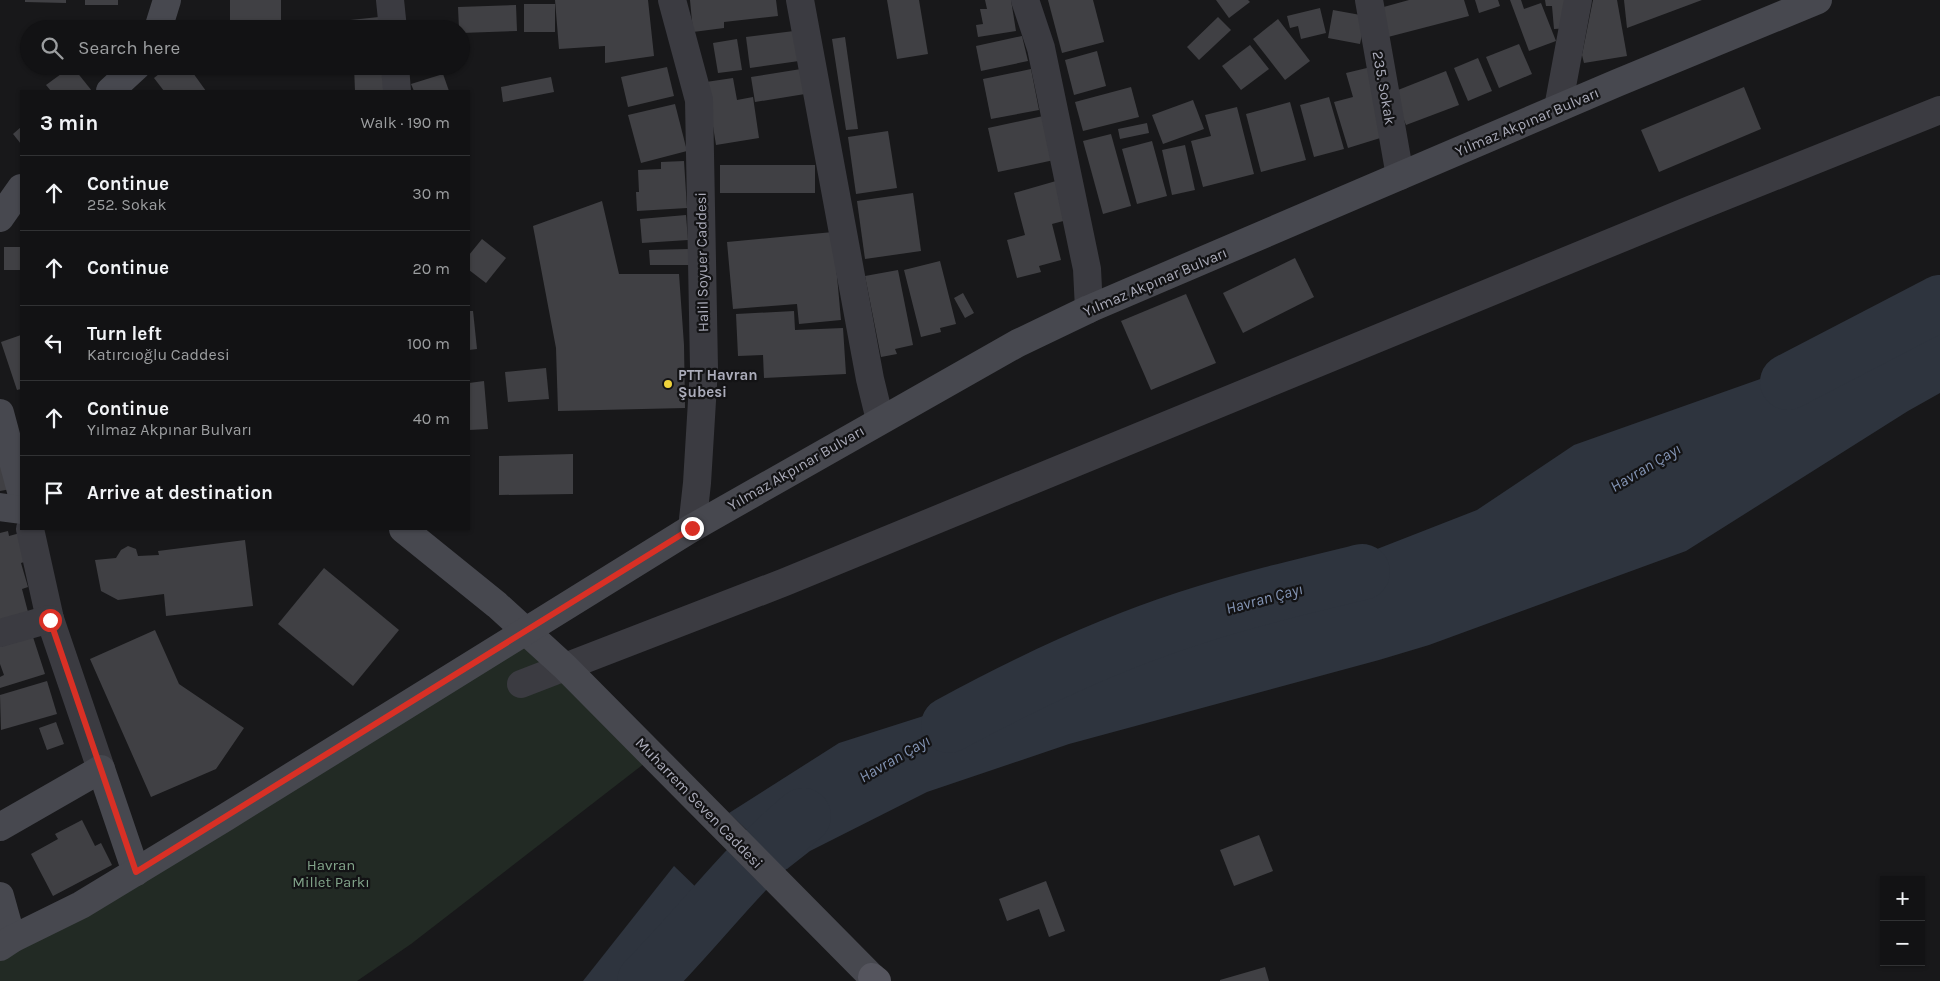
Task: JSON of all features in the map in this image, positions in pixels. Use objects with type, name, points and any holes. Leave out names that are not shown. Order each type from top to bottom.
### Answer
[{"type":"main road","points":[[161,20],[167,0]]},
{"type":"main road","name":"Yılmaz Akpınar Bulvarı","points":[[6,943],[81,905],[136,872],[692,528],[1018,343],[1089,309],[1558,108],[1818,0]]},
{"type":"main road","points":[[111,90],[127,75]]},
{"type":"main road","points":[[0,218],[20,189]]},
{"type":"main road","points":[[0,413],[20,488]]},
{"type":"main road","points":[[0,507],[20,510]]},
{"type":"main road","name":"Muharrem Seven Caddesi","points":[[404,530],[497,605],[565,666],[873,980]]},
{"type":"main road","points":[[0,827],[101,769],[136,872]]},
{"type":"main road","points":[[0,896],[6,943]]},
{"type":"street","points":[[390,0],[391,20]]},
{"type":"street","name":"Halil Soyuer Caddesi","points":[[672,0],[698,100],[704,368],[692,528]]},
{"type":"street","points":[[800,0],[870,379],[880,420]]},
{"type":"street","points":[[1025,0],[1041,48],[1085,259],[1089,309]]},
{"type":"street","name":"235. Sokak","points":[[1369,0],[1400,176]]},
{"type":"street","points":[[1558,108],[1578,0]]},
{"type":"street","points":[[396,75],[397,90]]},
{"type":"street","points":[[521,684],[785,582],[1940,110]]},
{"type":"street","points":[[30,530],[50,620],[101,769]]},
{"type":"street","points":[[0,634],[50,620]]},
{"type":"green space","name":"Havran Millet Parkı","points":[[526,630],[654,756],[411,944],[357,981],[0,981],[0,947]]},
{"type":"water","points":[[1940,298],[1940,393],[1908,411],[1686,551],[1429,645],[1069,744],[927,792],[810,851],[787,869],[729,813],[839,743],[958,705],[1173,646],[1354,558],[1477,510],[1574,445],[1865,342]]},
{"type":"water","points":[[674,866],[730,920],[675,981],[583,981]]},
{"type":"building","points":[[25,0],[66,0],[66,3],[25,2]]},
{"type":"building","points":[[85,0],[118,0],[118,5],[85,5]]},
{"type":"building","points":[[230,0],[281,0],[281,20],[230,20]]},
{"type":"building","points":[[555,0],[648,0],[654,56],[605,63],[605,46],[559,49]]},
{"type":"building","points":[[690,0],[776,0],[778,16],[724,22],[724,28],[693,32]]},
{"type":"building","points":[[887,0],[919,0],[928,54],[897,59]]},
{"type":"building","points":[[985,0],[1011,0],[1016,31],[978,37],[976,25],[983,24],[980,9],[987,9]]},
{"type":"building","points":[[1048,0],[1093,0],[1104,42],[1062,53]]},
{"type":"building","points":[[1216,0],[1248,0],[1250,2],[1229,18]]},
{"type":"building","points":[[1409,0],[1464,0],[1469,16],[1388,37],[1380,8]]},
{"type":"building","points":[[1475,0],[1498,0],[1500,6],[1479,13]]},
{"type":"building","points":[[1510,0],[1521,0],[1524,9],[1541,3],[1556,41],[1529,51]]},
{"type":"building","points":[[1545,0],[1576,0],[1571,28],[1554,29],[1552,6],[1546,6]]},
{"type":"building","points":[[1593,0],[1617,0],[1627,56],[1584,63],[1582,55]]},
{"type":"building","points":[[1624,0],[1702,0],[1627,28]]},
{"type":"building","points":[[524,4],[555,4],[555,32],[524,32]]},
{"type":"building","points":[[516,5],[517,31],[470,33],[470,20],[459,20],[458,7]]},
{"type":"building","points":[[1320,8],[1326,33],[1301,39],[1298,26],[1290,28],[1287,16]]},
{"type":"building","points":[[1333,10],[1366,16],[1360,44],[1328,38]]},
{"type":"building","points":[[379,17],[379,20],[350,20]]},
{"type":"building","points":[[1218,17],[1231,30],[1199,60],[1187,47]]},
{"type":"building","points":[[1278,19],[1310,61],[1285,80],[1253,39]]},
{"type":"building","points":[[794,31],[799,61],[750,68],[746,37]]},
{"type":"building","points":[[1022,36],[1028,61],[981,71],[976,46]]},
{"type":"building","points":[[845,37],[858,129],[846,130],[832,39]]},
{"type":"building","points":[[737,39],[742,70],[718,73],[713,43]]},
{"type":"building","points":[[1519,44],[1532,74],[1499,88],[1486,57]]},
{"type":"building","points":[[1250,45],[1269,69],[1241,90],[1222,66]]},
{"type":"building","points":[[1097,51],[1106,86],[1074,95],[1065,60]]},
{"type":"building","points":[[1478,58],[1492,91],[1468,101],[1454,68]]},
{"type":"building","points":[[667,67],[674,96],[628,107],[621,77]]},
{"type":"building","points":[[1371,67],[1390,135],[1348,148],[1334,102],[1353,97],[1346,73]]},
{"type":"building","points":[[801,69],[805,94],[755,102],[751,77]]},
{"type":"building","points":[[1031,69],[1039,110],[991,119],[983,79]]},
{"type":"building","points":[[1446,71],[1459,105],[1406,125],[1393,92]]},
{"type":"building","points":[[60,75],[79,75],[91,90],[50,90],[46,85]]},
{"type":"building","points":[[158,75],[194,75],[205,90],[163,90],[154,78]]},
{"type":"building","points":[[354,75],[385,75],[388,90],[355,90]]},
{"type":"building","points":[[443,75],[449,90],[414,90],[411,84]]},
{"type":"building","points":[[551,77],[554,92],[503,102],[501,87]]},
{"type":"building","points":[[733,78],[737,100],[753,97],[759,138],[716,145],[706,82]]},
{"type":"building","points":[[1131,87],[1139,117],[1083,131],[1075,102]]},
{"type":"building","points":[[1744,87],[1761,129],[1659,172],[1641,130]]},
{"type":"building","points":[[1329,97],[1344,149],[1314,157],[1300,105]]},
{"type":"building","points":[[1193,100],[1204,129],[1163,144],[1152,115]]},
{"type":"building","points":[[1290,102],[1306,160],[1261,172],[1246,114]]},
{"type":"building","points":[[675,104],[687,151],[641,163],[628,115]]},
{"type":"building","points":[[1237,107],[1254,174],[1203,187],[1191,141],[1211,136],[1205,115]]},
{"type":"building","points":[[1043,116],[1054,160],[998,172],[988,128]]},
{"type":"building","points":[[1147,123],[1149,133],[1120,139],[1118,129]]},
{"type":"building","points":[[20,128],[20,143],[13,134]]},
{"type":"building","points":[[888,131],[897,188],[856,194],[848,137]]},
{"type":"building","points":[[1111,134],[1131,206],[1103,214],[1083,141]]},
{"type":"building","points":[[1152,141],[1167,196],[1137,204],[1122,149]]},
{"type":"building","points":[[1185,145],[1195,190],[1172,195],[1162,150]]},
{"type":"building","points":[[684,161],[687,208],[637,211],[636,192],[639,192],[638,170],[661,169],[661,162]]},
{"type":"building","points":[[720,165],[815,165],[815,193],[720,193]]},
{"type":"building","points":[[1056,181],[1067,220],[1052,224],[1061,260],[1039,266],[1041,272],[1017,278],[1007,240],[1025,235],[1014,193]]},
{"type":"building","points":[[913,193],[921,251],[865,259],[857,201]]},
{"type":"building","points":[[602,201],[619,274],[679,274],[684,345],[685,408],[558,411],[556,348],[533,226]]},
{"type":"building","points":[[686,215],[688,240],[642,243],[640,219]]},
{"type":"building","points":[[833,232],[841,320],[799,324],[797,304],[733,309],[727,242]]},
{"type":"building","points":[[482,239],[506,258],[486,283],[470,271],[470,254]]},
{"type":"building","points":[[4,247],[20,247],[20,270],[4,270]]},
{"type":"building","points":[[689,249],[689,265],[650,265],[649,250]]},
{"type":"building","points":[[1295,258],[1314,297],[1243,333],[1223,293]]},
{"type":"building","points":[[940,261],[956,324],[940,328],[941,332],[921,337],[904,270]]},
{"type":"building","points":[[898,270],[913,345],[895,349],[897,354],[881,357],[865,276]]},
{"type":"building","points":[[963,293],[974,313],[965,318],[954,298]]},
{"type":"building","points":[[1186,294],[1216,363],[1151,390],[1121,321]]},
{"type":"building","points":[[470,311],[473,311],[477,349],[470,350]]},
{"type":"building","points":[[794,311],[795,330],[843,328],[846,374],[764,378],[763,355],[738,356],[736,314]]},
{"type":"building","points":[[20,335],[20,389],[17,390],[1,342]]},
{"type":"building","points":[[546,368],[549,399],[508,402],[505,372]]},
{"type":"building","points":[[484,381],[488,429],[470,430],[470,383]]},
{"type":"building","points":[[573,454],[573,494],[499,495],[499,456]]},
{"type":"building","points":[[0,463],[11,489],[0,491]]},
{"type":"building","points":[[8,531],[9,536],[20,533],[27,561],[21,563],[28,587],[22,589],[28,612],[0,620],[0,533]]},
{"type":"building","points":[[245,540],[253,606],[166,616],[164,594],[118,600],[101,591],[95,560],[116,558],[121,550],[128,546],[136,549],[138,556],[159,555],[158,551]]},
{"type":"building","points":[[324,568],[399,630],[353,686],[278,624]]},
{"type":"building","points":[[155,630],[179,684],[244,728],[216,769],[151,797],[90,659]]},
{"type":"building","points":[[33,637],[45,674],[0,688],[0,677],[4,675],[0,664],[0,647]]},
{"type":"building","points":[[47,681],[57,714],[1,730],[0,695]]},
{"type":"building","points":[[56,722],[64,744],[47,750],[39,728]]},
{"type":"building","points":[[82,820],[95,846],[101,843],[112,865],[53,896],[31,854],[58,839],[55,834]]},
{"type":"building","points":[[1259,835],[1273,871],[1234,886],[1220,850]]},
{"type":"building","points":[[1046,881],[1065,931],[1049,937],[1039,909],[1007,921],[999,899]]},
{"type":"building","points":[[1265,967],[1269,981],[1220,981],[1220,980]]},
{"type":"waterway","name":"Havran Çayı","points":[[1788,382],[1940,303]]},
{"type":"waterway","name":"Havran Çayı","points":[[949,725],[1066,666],[1126,641],[1253,599],[1362,572]]},
{"type":"waterway","name":"Havran Çayı","points":[[645,981],[761,855],[803,816]]},
{"type":"place","name":"PTT Havran Şubesi","points":[[668,384]]},
{"type":"route","points":[[50,620],[136,872],[692,528]]}]
